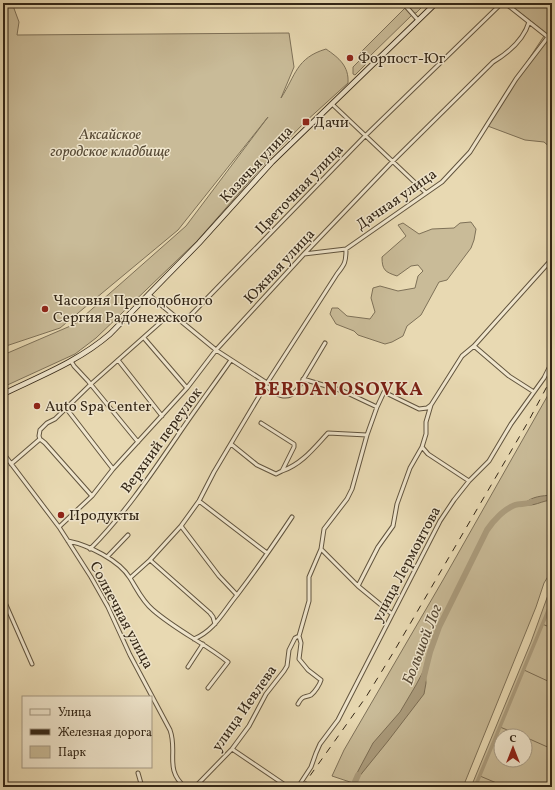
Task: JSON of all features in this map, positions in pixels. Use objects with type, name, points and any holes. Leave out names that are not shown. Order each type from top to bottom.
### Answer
[{"type":"main road","name":"Казачья улица","points":[[3,394],[71,361],[96,346],[124,321],[199,244],[272,162],[436,3]]},
{"type":"street","points":[[505,3],[529,22]]},
{"type":"street","points":[[405,4],[418,20]]},
{"type":"street","name":"Цветочная улица","points":[[183,323],[365,136],[501,4]]},
{"type":"street","name":"Южная улица","points":[[59,527],[92,496],[113,468],[187,388],[216,350],[304,254],[393,161],[493,62],[522,37],[529,22]]},
{"type":"street","name":"Дачная улица","points":[[346,249],[442,182],[470,152],[516,79],[548,37],[529,22]]},
{"type":"street","points":[[332,104],[426,193]]},
{"type":"street","points":[[130,578],[150,560],[181,526],[200,501],[266,384],[346,260],[346,249],[304,254]]},
{"type":"street","points":[[358,586],[378,548],[393,526],[397,504],[410,468],[422,447],[431,405],[462,356],[474,346],[552,259]]},
{"type":"street","points":[[150,295],[216,350],[280,395],[288,397],[292,396],[325,343]]},
{"type":"street","points":[[92,496],[40,439],[40,430],[55,419],[91,384],[171,313]]},
{"type":"street","points":[[144,338],[187,388]]},
{"type":"street","points":[[474,346],[509,376],[534,392]]},
{"type":"street","points":[[118,360],[162,416]]},
{"type":"street","name":"Верхний переулок","points":[[90,549],[112,525],[160,462],[231,360]]},
{"type":"street","points":[[71,361],[138,442]]},
{"type":"street","name":"улица Лермонтова","points":[[298,787],[311,767],[320,744],[338,720],[440,521],[469,481],[489,461],[511,424],[544,378],[552,362]]},
{"type":"street","points":[[303,379],[343,391],[377,406]]},
{"type":"street","name":"улица Иевлева","points":[[195,787],[232,749],[249,726],[266,694],[287,666],[290,650],[295,638],[299,636],[309,601],[308,577],[321,549],[324,529],[347,500],[352,489],[358,462],[377,406],[384,392],[420,409],[427,408],[431,405]]},
{"type":"street","points":[[66,408],[113,468]]},
{"type":"street","points":[[261,423],[294,444],[294,447],[282,471]]},
{"type":"street","points":[[231,444],[257,466],[276,474],[292,467],[304,458],[328,433],[367,436]]},
{"type":"street","points":[[11,464],[40,439]]},
{"type":"street","points":[[422,447],[428,454],[469,481]]},
{"type":"street","name":"Солнечная улица","points":[[3,453],[59,527],[91,577],[108,607],[130,655],[152,696]]},
{"type":"street","points":[[200,501],[267,553]]},
{"type":"street","points":[[194,639],[205,634],[215,624],[292,517]]},
{"type":"street","points":[[181,526],[219,576],[237,595]]},
{"type":"street","points":[[107,558],[128,535]]},
{"type":"street","points":[[68,541],[78,543],[121,567],[130,578],[146,604],[171,624],[228,662],[208,688]]},
{"type":"street","points":[[321,549],[358,586],[392,614]]},
{"type":"street","points":[[150,560],[210,613],[213,616],[215,624]]},
{"type":"street","points":[[3,598],[32,664]]},
{"type":"street","points":[[298,704],[304,696],[314,693],[321,680],[308,670],[300,659],[301,643],[299,636]]},
{"type":"street","points":[[188,668],[203,644]]},
{"type":"street","name":"Солнечная улица","points":[[152,696],[173,738],[174,773],[185,787]]},
{"type":"street","points":[[232,749],[288,787]]},
{"type":"street","points":[[138,772],[142,787]]},
{"type":"green space","name":"Аксайское городское кладбище","points":[[3,3],[12,3],[19,22],[17,35],[289,33],[294,67],[281,98],[303,62],[308,57],[326,49],[345,67],[348,83],[305,122],[268,160],[197,241],[96,338],[75,354],[3,387],[3,355],[75,324],[186,226],[268,117],[178,230],[60,328],[3,347]]},
{"type":"green space","points":[[410,3],[426,3],[416,13],[413,13],[408,6]]},
{"type":"green space","points":[[508,3],[552,3],[552,149],[544,142],[525,140],[485,125],[546,33]]},
{"type":"green space","points":[[405,8],[412,15],[370,56],[364,57],[361,55],[360,53]]},
{"type":"green space","points":[[360,60],[366,61],[367,63],[355,75],[353,74],[353,67]]},
{"type":"green space","points":[[471,222],[476,229],[471,248],[447,280],[439,282],[421,315],[407,326],[403,336],[385,344],[358,335],[354,331],[336,324],[330,314],[332,308],[338,308],[347,316],[370,319],[375,312],[371,298],[373,288],[380,286],[398,291],[415,288],[418,276],[423,271],[418,265],[411,266],[397,276],[387,272],[383,265],[382,257],[406,236],[398,225],[403,223],[419,234],[432,229],[454,228],[460,223]]},
{"type":"green space","points":[[552,388],[552,570],[544,583],[536,607],[463,787],[365,787],[332,776],[344,750]]},
{"type":"green space","points":[[552,584],[552,787],[471,787],[493,734],[493,768],[533,768],[533,728],[495,728],[531,642]]},
{"type":"shaded area","points":[[552,495],[552,500],[530,505],[524,504],[534,498]]},
{"type":"shaded area","points":[[425,668],[426,683],[424,694],[354,783],[357,773],[373,743],[400,712]]},
{"type":"waterway","name":"Большой Лог","points":[[423,680],[430,652],[439,627],[487,530],[507,509],[515,505],[531,502]]},
{"type":"waterway","points":[[475,787],[552,601]]},
{"type":"waterway","points":[[542,624],[552,628]]},
{"type":"waterway","points":[[524,670],[552,683]]},
{"type":"waterway","points":[[533,741],[552,749]]},
{"type":"waterway","name":"Большой Лог","points":[[354,784],[358,775]]},
{"type":"waterway","points":[[480,776],[506,787]]},
{"type":"railway","points":[[302,787],[366,697],[393,653],[528,422],[552,377]]},
{"type":"place","name":"Форпост-Юг","points":[[350,58]]},
{"type":"place","name":"Дачи","points":[[306,122]]},
{"type":"place","name":"Часовня Преподобного Сергия Радонежского","points":[[45,309]]},
{"type":"place","name":"Auto Spa Center","points":[[37,406]]},
{"type":"place","name":"Продукты","points":[[61,515]]},
{"type":"district","name":"BERDANOSOVKA","points":[[339,388]]}]
